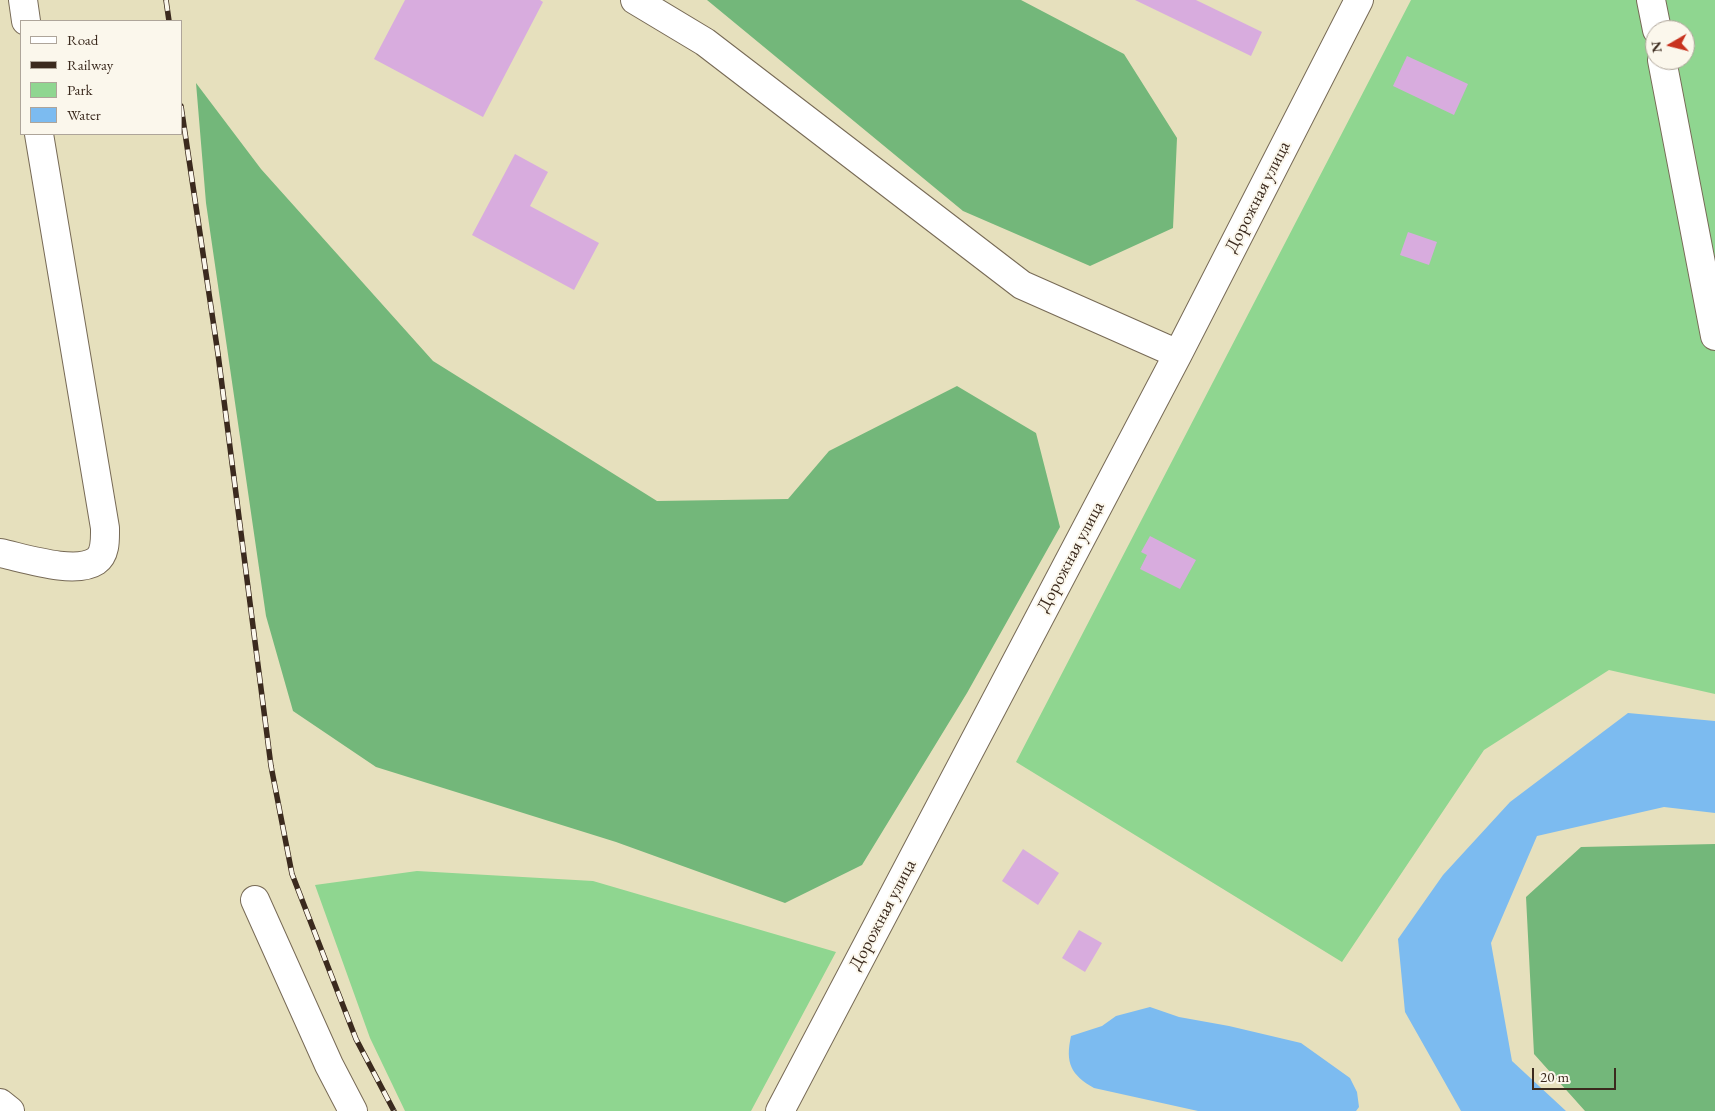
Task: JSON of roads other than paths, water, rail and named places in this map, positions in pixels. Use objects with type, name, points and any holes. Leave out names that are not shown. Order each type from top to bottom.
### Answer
[{"type":"street","points":[[23,0],[26,20]]},
{"type":"street","points":[[635,0],[705,42],[1022,285],[1178,354]]},
{"type":"street","name":"Дорожная улица","points":[[780,1111],[1178,354],[1359,0]]},
{"type":"street","points":[[1651,0],[1655,20]]},
{"type":"street","points":[[1664,70],[1709,279],[1715,336]]},
{"type":"street","points":[[0,553],[65,566],[82,566],[97,560],[104,548],[105,528],[39,135]]},
{"type":"street","points":[[255,900],[329,1065],[353,1111]]},
{"type":"street","points":[[0,1103],[10,1111]]},
{"type":"water","points":[[1628,713],[1715,721],[1715,813],[1664,807],[1537,836],[1491,943],[1512,1061],[1566,1111],[1461,1111],[1405,1012],[1398,939],[1443,875],[1510,802]]},
{"type":"water","points":[[1150,1007],[1179,1017],[1229,1026],[1301,1043],[1350,1078],[1357,1092],[1359,1107],[1356,1111],[1198,1111],[1094,1088],[1075,1073],[1069,1054],[1071,1036],[1102,1026],[1116,1016]]},
{"type":"railway","points":[[166,0],[169,20]]},
{"type":"railway","points":[[182,113],[218,354],[271,766],[292,874],[356,1039],[394,1111]]}]
